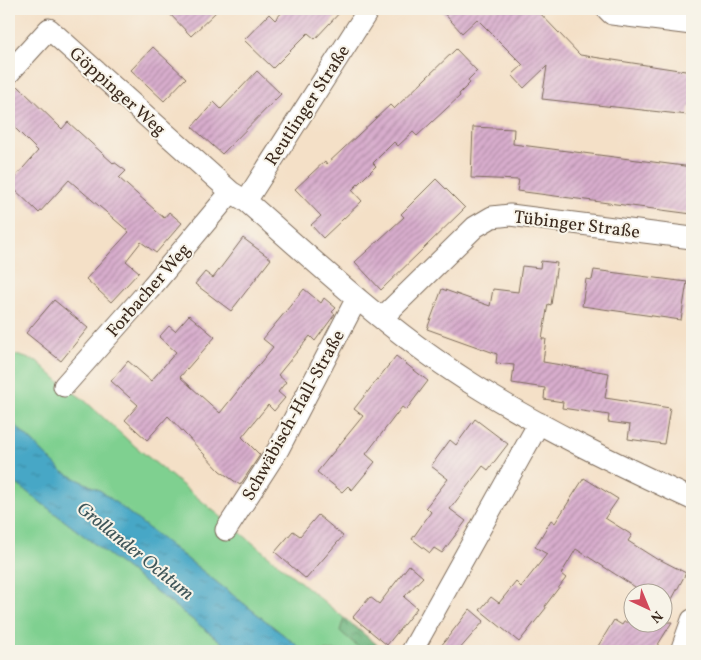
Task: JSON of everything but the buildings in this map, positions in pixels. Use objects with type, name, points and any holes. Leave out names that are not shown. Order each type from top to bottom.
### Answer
[{"type":"street","name":"Reutlinger Straße","points":[[238,196],[369,9]]},
{"type":"street","points":[[606,9],[612,14],[692,24]]},
{"type":"street","name":"Göppinger Weg","points":[[9,73],[49,30],[238,196]]},
{"type":"street","points":[[238,196],[357,298],[476,387],[538,423],[692,499]]},
{"type":"street","name":"Forbacher Weg","points":[[64,386],[238,196]]},
{"type":"street","name":"Tübinger Straße","points":[[382,318],[476,226],[492,217],[510,215],[692,238]]},
{"type":"street","name":"Schwäbisch-Hall-Straße","points":[[226,530],[279,448],[357,298]]},
{"type":"street","points":[[412,651],[538,423]]},
{"type":"street","points":[[681,651],[692,620]]},
{"type":"green space","points":[[9,353],[37,361],[64,386],[83,399],[130,442],[344,618],[340,631],[363,651],[304,651],[101,491],[63,472],[9,419]]},
{"type":"green space","points":[[9,478],[233,651],[9,651]]},
{"type":"green space","points":[[344,618],[385,651],[363,651],[340,631]]},
{"type":"water","name":"Grollander Ochtum","points":[[9,419],[63,472],[101,491],[304,651],[233,651],[9,478]]}]
